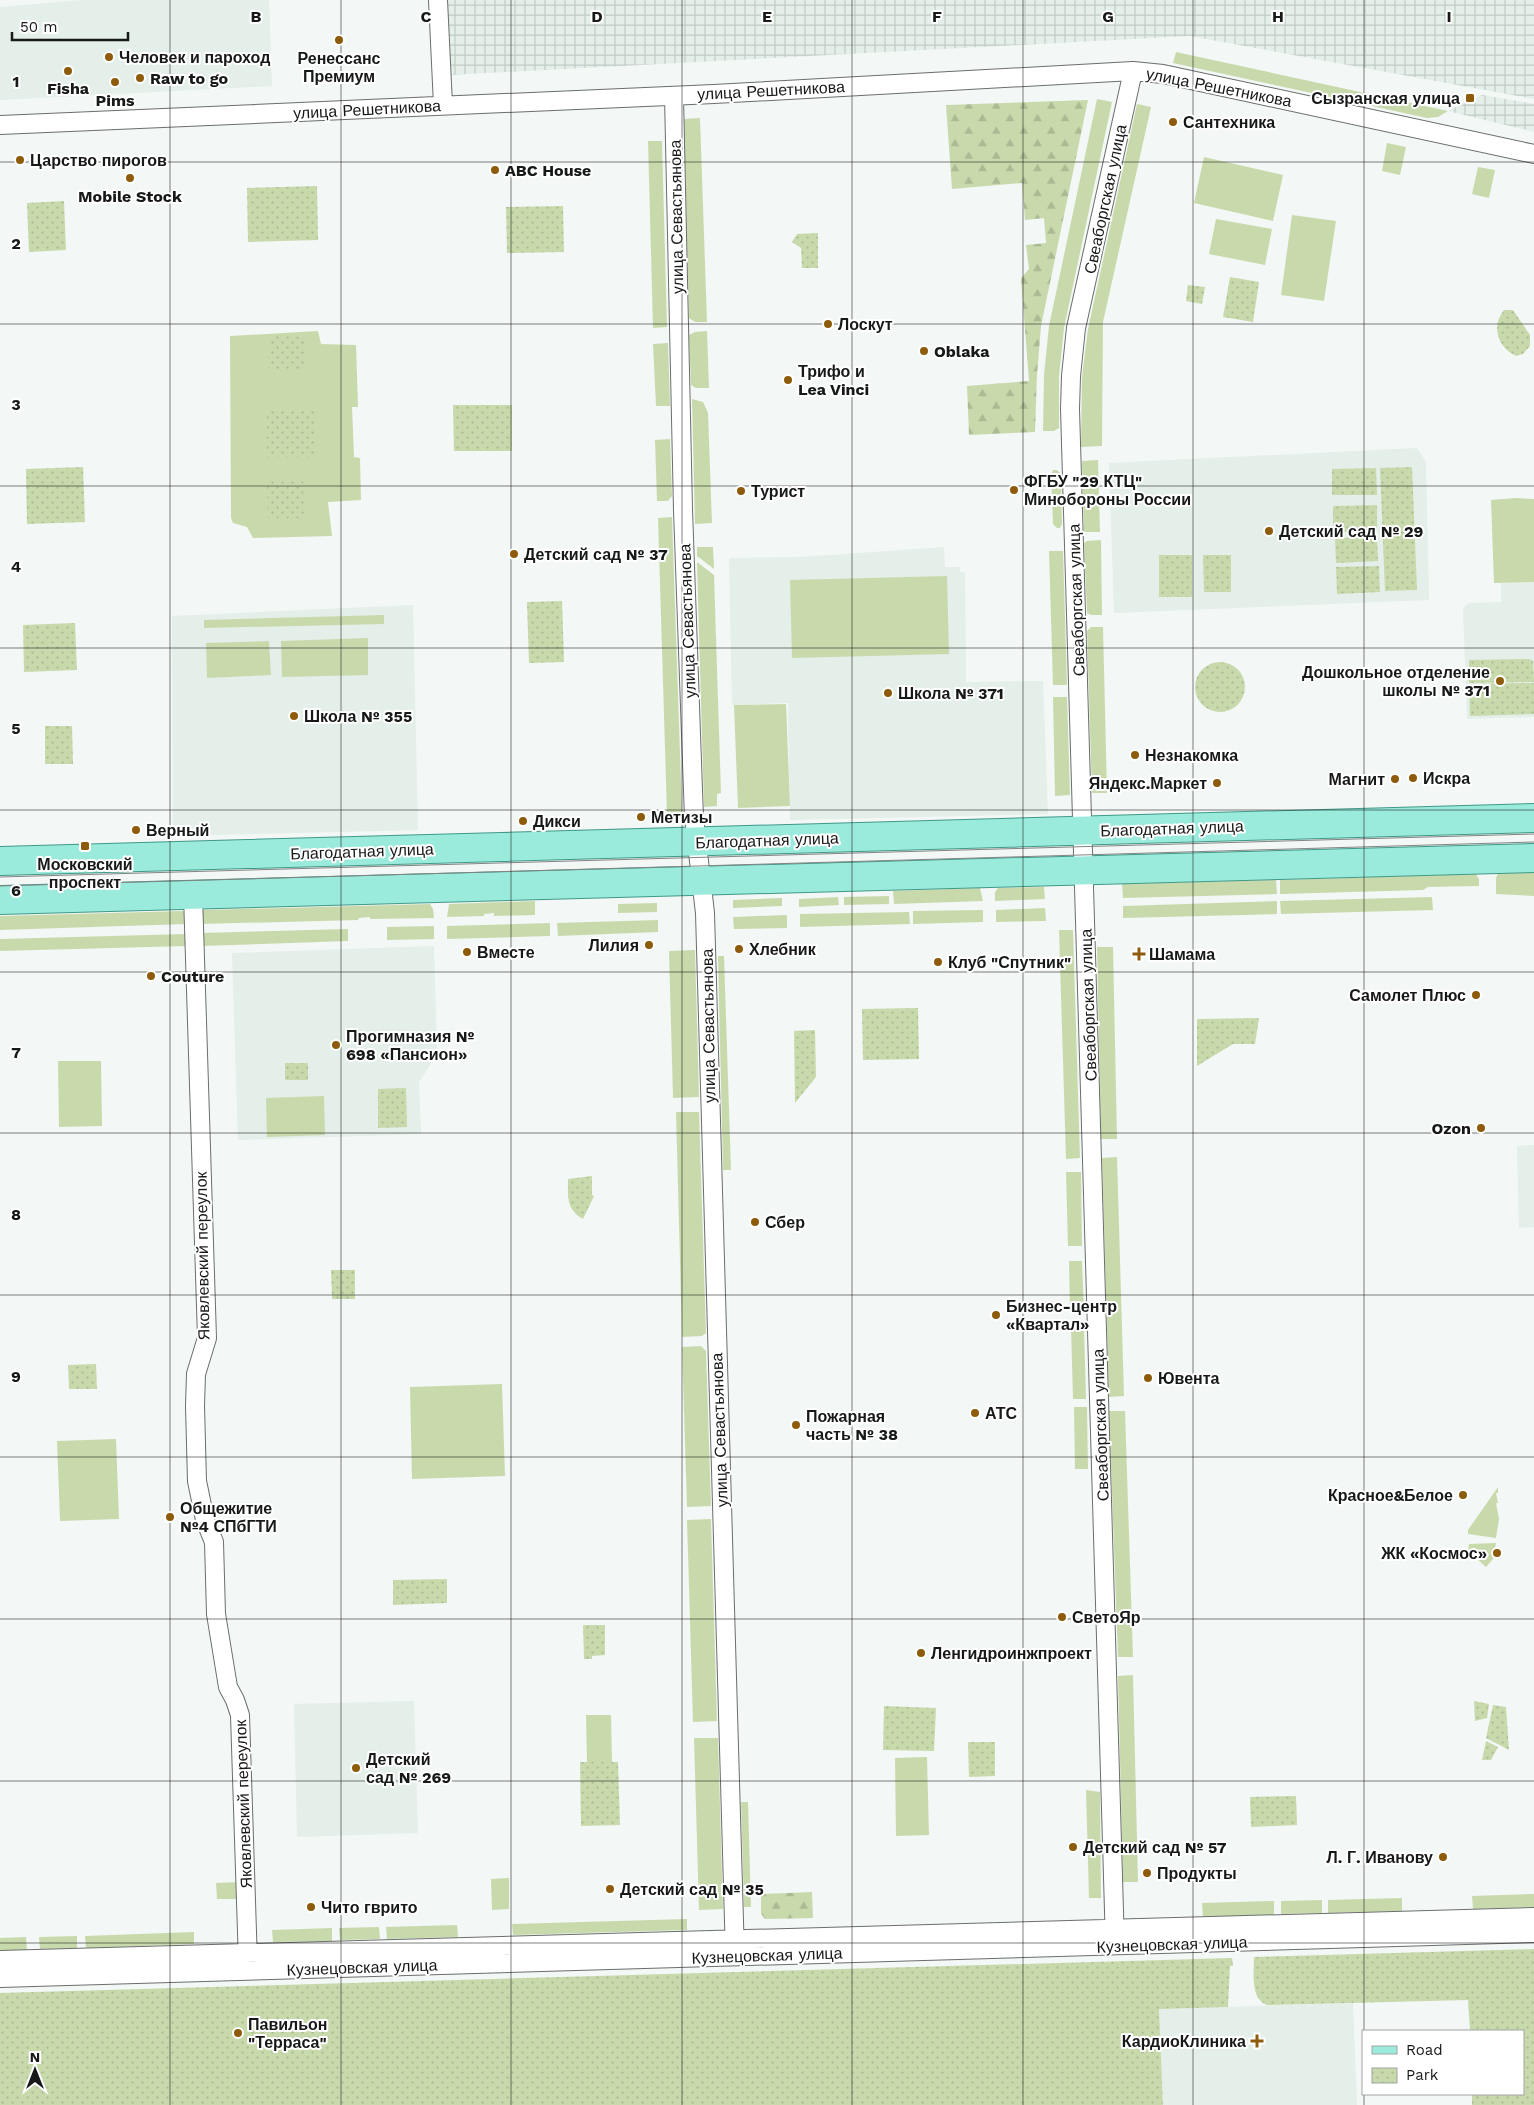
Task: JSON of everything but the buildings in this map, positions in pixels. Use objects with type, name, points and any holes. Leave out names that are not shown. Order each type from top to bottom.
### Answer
[{"type":"main road","name":"Благодатная улица","points":[[0,861],[1534,818]]},
{"type":"main road","points":[[372,850],[373,889]]},
{"type":"main road","points":[[0,900],[1534,858]]},
{"type":"street","points":[[438,0],[443,105]]},
{"type":"street","name":"улица Решетникова","points":[[0,125],[674,96],[1133,71],[1181,78],[1534,154]]},
{"type":"street","name":"Свеаборгская улица","points":[[1114,1937],[1076,557],[1070,446],[1071,376],[1076,328],[1133,71]]},
{"type":"street","name":"улица Севастьянова","points":[[674,96],[684,518],[694,818],[705,913],[735,1948]]},
{"type":"street","name":"Яковлевский переулок","points":[[193,894],[207,1338],[196,1374],[194,1406],[197,1481],[205,1520],[214,1542],[216,1614],[228,1687],[240,1716],[248,1962]]},
{"type":"street","name":"Кузнецовская улица","points":[[1114,1937],[1534,1916]]},
{"type":"street","name":"Кузнецовская улица","points":[[0,1978],[248,1962],[1114,1937],[1534,1933]]},
{"type":"street","name":"Кузнецовская улица","points":[[0,1960],[248,1962]]},
{"type":"shaded area","points":[[81,0],[269,0],[272,86],[0,100],[0,7]]},
{"type":"shaded area","points":[[446,0],[1534,0],[1534,99],[1190,36],[449,75]]},
{"type":"shaded area","points":[[1482,95],[1534,104],[1534,132],[1448,111]]},
{"type":"shaded area","name":"Детский сад № 29","points":[[1417,448],[1426,462],[1429,600],[1114,613],[1109,463]]},
{"type":"shaded area","name":"Школа № 371","points":[[944,547],[945,567],[960,567],[960,572],[965,572],[966,682],[1043,681],[1048,814],[790,820],[788,703],[732,705],[729,558],[802,557]]},
{"type":"shaded area","name":"Дошкольное отделение школы № 371","points":[[1534,582],[1534,717],[1467,719],[1463,608],[1469,603],[1501,602],[1501,583]]},
{"type":"shaded area","name":"Школа № 355","points":[[413,605],[418,830],[173,836],[172,616]]},
{"type":"shaded area","name":"Прогимназия № 698 «Пансион»","points":[[434,946],[437,1050],[419,1082],[421,1134],[238,1140],[232,953]]},
{"type":"shaded area","points":[[1534,1145],[1534,1227],[1519,1228],[1517,1146]]},
{"type":"shaded area","name":"Детский сад № 269","points":[[414,1701],[418,1833],[297,1837],[294,1704]]},
{"type":"shaded area","name":"КардиоКлиника","points":[[1353,2003],[1357,2105],[1163,2105],[1159,2009]]},
{"type":"green space","points":[[1176,52],[1448,111],[1438,117],[1427,118],[1173,63]]},
{"type":"green space","points":[[1097,99],[1112,102],[1064,328],[1059,376],[1059,428],[1054,431],[1043,431],[1044,375],[1049,326]]},
{"type":"green space","points":[[1088,100],[1041,326],[1035,432],[969,435],[967,386],[1029,381],[1021,278],[1029,269],[1026,245],[1046,243],[1044,218],[1025,220],[1022,183],[952,189],[946,105]]},
{"type":"green space","points":[[1137,104],[1151,107],[1103,322],[1102,446],[1081,447],[1082,377],[1088,329]]},
{"type":"green space","points":[[700,118],[707,322],[695,322],[689,318],[684,119]]},
{"type":"green space","points":[[648,141],[662,141],[667,327],[653,328]]},
{"type":"green space","points":[[1387,143],[1406,147],[1400,175],[1382,171]]},
{"type":"green space","points":[[1204,157],[1283,175],[1273,221],[1194,203]]},
{"type":"green space","points":[[1478,167],[1495,170],[1489,198],[1472,194]]},
{"type":"green space","points":[[317,186],[318,240],[248,242],[247,188]]},
{"type":"green space","points":[[64,201],[66,250],[29,252],[27,203]]},
{"type":"green space","points":[[563,206],[564,252],[507,253],[506,207]]},
{"type":"green space","points":[[1292,215],[1336,221],[1324,301],[1281,295]]},
{"type":"green space","points":[[1216,219],[1272,229],[1265,265],[1209,254]]},
{"type":"green space","points":[[818,233],[818,268],[802,268],[801,248],[792,242],[797,234]]},
{"type":"green space","points":[[1230,277],[1259,282],[1253,322],[1223,317]]},
{"type":"green space","points":[[1188,285],[1205,287],[1202,304],[1186,301]]},
{"type":"green space","points":[[1504,310],[1513,310],[1530,335],[1530,346],[1523,354],[1516,356],[1509,352],[1500,342],[1497,329],[1500,316]]},
{"type":"green space","points":[[318,331],[321,344],[356,345],[358,407],[352,407],[354,457],[360,458],[361,500],[328,502],[332,536],[253,538],[247,527],[233,523],[231,518],[230,336]]},
{"type":"green space","points":[[707,331],[709,388],[696,388],[691,385],[689,335],[695,332]]},
{"type":"green space","points":[[269,336],[306,337],[305,371],[268,370]]},
{"type":"green space","points":[[668,343],[670,406],[656,406],[653,344]]},
{"type":"green space","points":[[692,399],[703,402],[708,413],[712,523],[695,524]]},
{"type":"green space","points":[[453,405],[512,405],[512,451],[454,451]]},
{"type":"green space","points":[[314,410],[315,457],[267,457],[267,411]]},
{"type":"green space","points":[[670,439],[672,496],[668,501],[657,501],[655,440]]},
{"type":"green space","points":[[1098,460],[1100,532],[1084,532],[1082,461]]},
{"type":"green space","points":[[83,467],[85,522],[27,524],[26,469]]},
{"type":"green space","points":[[1412,467],[1417,590],[1385,591],[1380,468]]},
{"type":"green space","points":[[1376,468],[1377,495],[1332,495],[1332,469]]},
{"type":"green space","points":[[1053,470],[1057,470],[1061,474],[1062,524],[1060,528],[1053,524],[1051,475]]},
{"type":"green space","points":[[303,481],[304,518],[268,518],[267,482]]},
{"type":"green space","points":[[1534,499],[1534,582],[1494,583],[1491,500]]},
{"type":"green space","points":[[1377,505],[1377,532],[1333,532],[1333,506]]},
{"type":"green space","points":[[672,517],[682,813],[667,814],[658,518]]},
{"type":"green space","points":[[1377,537],[1378,561],[1336,563],[1335,538]]},
{"type":"green space","points":[[1101,540],[1102,615],[1091,615],[1087,613],[1084,543]]},
{"type":"green space","points":[[697,547],[713,547],[714,569],[697,556]]},
{"type":"green space","points":[[1049,551],[1063,551],[1067,685],[1053,685]]},
{"type":"green space","points":[[1159,555],[1192,555],[1192,597],[1159,597]]},
{"type":"green space","points":[[1203,555],[1231,555],[1231,592],[1204,592]]},
{"type":"green space","points":[[697,562],[714,575],[721,793],[717,794],[717,806],[704,807]]},
{"type":"green space","points":[[1379,566],[1380,592],[1337,594],[1336,567]]},
{"type":"green space","points":[[947,576],[949,654],[792,658],[790,580]]},
{"type":"green space","points":[[562,601],[564,662],[529,663],[527,602]]},
{"type":"green space","points":[[384,615],[384,624],[204,628],[204,620]]},
{"type":"green space","points":[[75,623],[77,670],[24,672],[23,625]]},
{"type":"green space","points":[[1091,627],[1103,627],[1107,793],[1092,793],[1087,631]]},
{"type":"green space","points":[[368,638],[368,675],[282,677],[281,641]]},
{"type":"green space","points":[[269,641],[271,675],[207,678],[206,643]]},
{"type":"green space","points":[[1529,659],[1533,661],[1534,682],[1469,683],[1469,660]]},
{"type":"green space","points":[[1220,662],[1238,669],[1245,687],[1238,705],[1220,712],[1202,705],[1195,687],[1202,669]]},
{"type":"green space","points":[[1534,683],[1534,714],[1470,716],[1469,684]]},
{"type":"green space","points":[[1053,697],[1067,697],[1070,795],[1055,796]]},
{"type":"green space","points":[[786,704],[790,806],[738,808],[734,705]]},
{"type":"green space","points":[[45,726],[72,726],[73,764],[45,764]]},
{"type":"green space","points":[[1498,873],[1534,873],[1534,896],[1496,894],[1496,878]]},
{"type":"green space","points":[[1476,874],[1479,879],[1479,886],[1428,887],[1423,890],[1280,894],[1280,880]]},
{"type":"green space","points":[[1276,880],[1277,894],[1123,898],[1122,884]]},
{"type":"green space","points":[[1044,887],[1045,899],[995,901],[995,892],[998,888]]},
{"type":"green space","points":[[980,888],[983,901],[894,904],[893,891]]},
{"type":"green space","points":[[889,896],[889,904],[844,905],[844,897]]},
{"type":"green space","points":[[838,897],[839,905],[799,907],[799,899]]},
{"type":"green space","points":[[1432,897],[1433,910],[1281,914],[1280,901]]},
{"type":"green space","points":[[782,898],[782,906],[733,908],[733,900]]},
{"type":"green space","points":[[535,901],[535,915],[494,916],[494,913],[484,914],[484,916],[447,917],[449,904]]},
{"type":"green space","points":[[1277,901],[1277,914],[1123,918],[1123,906]]},
{"type":"green space","points":[[657,903],[657,912],[618,913],[618,904]]},
{"type":"green space","points":[[430,904],[433,909],[434,918],[370,919],[370,917],[359,918],[358,920],[200,924],[200,915],[203,910]]},
{"type":"green space","points":[[1045,908],[1046,921],[996,922],[996,910]]},
{"type":"green space","points":[[983,910],[983,922],[913,924],[913,911]]},
{"type":"green space","points":[[183,911],[186,916],[186,924],[0,930],[0,916]]},
{"type":"green space","points":[[909,912],[910,924],[800,927],[800,914]]},
{"type":"green space","points":[[787,915],[787,928],[734,929],[733,917]]},
{"type":"green space","points":[[658,920],[658,932],[558,936],[557,923]]},
{"type":"green space","points":[[550,923],[550,936],[447,939],[447,926]]},
{"type":"green space","points":[[434,926],[434,939],[387,940],[387,927]]},
{"type":"green space","points":[[348,929],[348,941],[201,946],[200,933]]},
{"type":"green space","points":[[1059,930],[1073,930],[1080,1158],[1066,1159]]},
{"type":"green space","points":[[186,934],[187,946],[0,951],[0,939]]},
{"type":"green space","points":[[1097,947],[1113,947],[1117,1139],[1101,1139]]},
{"type":"green space","points":[[695,950],[699,1097],[673,1098],[669,951]]},
{"type":"green space","points":[[718,956],[724,956],[731,1170],[723,1170]]},
{"type":"green space","points":[[918,1008],[919,1059],[863,1060],[862,1009]]},
{"type":"green space","points":[[1259,1018],[1255,1044],[1233,1044],[1197,1066],[1197,1019]]},
{"type":"green space","points":[[815,1030],[816,1077],[795,1103],[794,1031]]},
{"type":"green space","points":[[58,1061],[101,1061],[102,1126],[59,1127]]},
{"type":"green space","points":[[285,1063],[308,1063],[308,1080],[285,1080]]},
{"type":"green space","points":[[406,1088],[407,1127],[378,1128],[378,1089]]},
{"type":"green space","points":[[324,1096],[325,1135],[267,1137],[266,1098]]},
{"type":"green space","points":[[676,1112],[699,1112],[706,1333],[702,1336],[682,1337]]},
{"type":"green space","points":[[1117,1157],[1124,1396],[1109,1397],[1102,1158]]},
{"type":"green space","points":[[1066,1172],[1081,1172],[1082,1246],[1068,1246]]},
{"type":"green space","points":[[592,1176],[592,1195],[594,1196],[583,1219],[573,1211],[569,1202],[568,1179]]},
{"type":"green space","points":[[1069,1261],[1082,1261],[1084,1312],[1070,1312]]},
{"type":"green space","points":[[331,1270],[355,1270],[355,1299],[332,1299]]},
{"type":"green space","points":[[1071,1327],[1084,1327],[1086,1399],[1073,1399]]},
{"type":"green space","points":[[701,1346],[706,1351],[711,1506],[687,1507],[682,1347]]},
{"type":"green space","points":[[96,1364],[97,1389],[69,1389],[68,1365]]},
{"type":"green space","points":[[502,1384],[505,1476],[412,1479],[410,1387]]},
{"type":"green space","points":[[1074,1407],[1087,1407],[1088,1469],[1075,1469]]},
{"type":"green space","points":[[1109,1411],[1125,1411],[1133,1657],[1118,1657]]},
{"type":"green space","points":[[116,1439],[119,1519],[60,1521],[57,1441]]},
{"type":"green space","points":[[1498,1487],[1498,1493],[1496,1493],[1498,1503],[1496,1503],[1499,1519],[1496,1538],[1468,1534],[1468,1530]]},
{"type":"green space","points":[[711,1519],[717,1721],[693,1722],[687,1520]]},
{"type":"green space","points":[[1496,1543],[1493,1559],[1486,1567],[1468,1551],[1469,1544]]},
{"type":"green space","points":[[447,1579],[447,1603],[393,1605],[393,1580]]},
{"type":"green space","points":[[583,1625],[605,1625],[605,1655],[584,1659]]},
{"type":"green space","points":[[1133,1675],[1138,1882],[1123,1882],[1118,1676]]},
{"type":"green space","points":[[1474,1701],[1489,1704],[1487,1718],[1475,1721]]},
{"type":"green space","points":[[1493,1705],[1506,1707],[1509,1750],[1486,1738]]},
{"type":"green space","points":[[884,1706],[936,1708],[934,1751],[883,1750]]},
{"type":"green space","points":[[586,1715],[611,1715],[612,1762],[587,1762]]},
{"type":"green space","points":[[694,1738],[718,1738],[723,1909],[699,1910]]},
{"type":"green space","points":[[1486,1741],[1498,1747],[1491,1760],[1482,1760]]},
{"type":"green space","points":[[968,1742],[995,1742],[995,1776],[969,1777]]},
{"type":"green space","points":[[927,1757],[929,1835],[896,1836],[895,1758]]},
{"type":"green space","points":[[580,1762],[618,1762],[620,1825],[581,1826]]},
{"type":"green space","points":[[1086,1790],[1100,1792],[1101,1898],[1089,1898]]},
{"type":"green space","points":[[1296,1796],[1297,1825],[1251,1827],[1250,1797]]},
{"type":"green space","points":[[741,1802],[748,1802],[751,1907],[744,1907]]},
{"type":"green space","points":[[509,1878],[509,1909],[492,1910],[491,1879]]},
{"type":"green space","points":[[242,1882],[243,1899],[217,1899],[216,1883]]},
{"type":"green space","points":[[812,1892],[813,1918],[765,1919],[761,1914],[761,1894]]},
{"type":"green space","points":[[1534,1894],[1534,1907],[1473,1909],[1472,1896]]},
{"type":"green space","points":[[1402,1898],[1402,1911],[1328,1913],[1328,1900]]},
{"type":"green space","points":[[1322,1900],[1322,1913],[1281,1914],[1281,1901]]},
{"type":"green space","points":[[1274,1901],[1274,1915],[1203,1917],[1202,1903]]},
{"type":"green space","points":[[687,1919],[687,1930],[513,1935],[512,1924]]},
{"type":"green space","points":[[457,1925],[458,1937],[387,1939],[386,1927]]},
{"type":"green space","points":[[379,1927],[380,1939],[340,1940],[339,1928]]},
{"type":"green space","points":[[332,1928],[332,1941],[273,1942],[272,1930]]},
{"type":"green space","points":[[194,1932],[194,1944],[86,1948],[85,1936]]},
{"type":"green space","points":[[77,1936],[77,1948],[40,1949],[39,1937]]},
{"type":"green space","points":[[26,1937],[27,1950],[0,1950],[0,1938]]},
{"type":"green space","points":[[1534,1949],[1534,2105],[1472,2105],[1472,2095],[1524,2095],[1524,2030],[1470,2030],[1468,2000],[1267,2005],[1262,2002],[1255,1991],[1254,1957]]},
{"type":"green space","points":[[1232,1958],[1233,1966],[1230,1966],[1228,2007],[1159,2009],[1163,2105],[0,2105],[0,1993]]},
{"type":"tram line","points":[[0,877],[1534,834]]},
{"type":"tram line","points":[[0,886],[1534,842]]},
{"type":"place","name":"Ренессанс Премиум","points":[[339,40]]},
{"type":"place","name":"Человек и пароход","points":[[109,57]]},
{"type":"place","name":"Fisha","points":[[68,71]]},
{"type":"place","name":"Raw to go","points":[[140,78]]},
{"type":"place","name":"Pims","points":[[115,82]]},
{"type":"place","name":"Сызранская улица","points":[[1470,98]]},
{"type":"place","name":"Сантехника","points":[[1173,122]]},
{"type":"place","name":"Царство пирогов","points":[[20,160]]},
{"type":"place","name":"ABC House","points":[[495,170]]},
{"type":"place","name":"Mobile Stock","points":[[130,178]]},
{"type":"place","name":"Лоскут","points":[[828,324]]},
{"type":"place","name":"Oblaka","points":[[924,351]]},
{"type":"place","name":"Трифо и Lea Vinci","points":[[788,380]]},
{"type":"place","name":"ФГБУ \"29 КТЦ\" Минобороны России","points":[[1014,490]]},
{"type":"place","name":"Турист","points":[[741,491]]},
{"type":"place","name":"Детский сад № 29","points":[[1269,531]]},
{"type":"place","name":"Детский сад № 37","points":[[514,554]]},
{"type":"place","name":"Дошкольное отделение школы № 371","points":[[1500,681]]},
{"type":"place","name":"Школа № 371","points":[[888,693]]},
{"type":"place","name":"Школа № 355","points":[[294,716]]},
{"type":"place","name":"Незнакомка","points":[[1135,755]]},
{"type":"place","name":"Искра","points":[[1413,778]]},
{"type":"place","name":"Магнит","points":[[1395,779]]},
{"type":"place","name":"Яндекс.Маркет","points":[[1217,783]]},
{"type":"place","name":"Метизы","points":[[641,817]]},
{"type":"place","name":"Дикси","points":[[523,821]]},
{"type":"place","name":"Верный","points":[[136,830]]},
{"type":"place","name":"Московский проспект","points":[[85,846]]},
{"type":"place","name":"Лилия","points":[[649,945]]},
{"type":"place","name":"Хлебник","points":[[739,949]]},
{"type":"place","name":"Вместе","points":[[467,952]]},
{"type":"place","name":"Шамама","points":[[1139,954]]},
{"type":"place","name":"Клуб \"Спутник\"","points":[[938,962]]},
{"type":"place","name":"Couture","points":[[151,976]]},
{"type":"place","name":"Самолет Плюс","points":[[1476,995]]},
{"type":"place","name":"Прогимназия № 698 «Пансион»","points":[[336,1045]]},
{"type":"place","name":"Ozon","points":[[1481,1128]]},
{"type":"place","name":"Сбер","points":[[755,1222]]},
{"type":"place","name":"Бизнес-центр «Квартал»","points":[[996,1315]]},
{"type":"place","name":"Ювента","points":[[1148,1378]]},
{"type":"place","name":"АТС","points":[[975,1413]]},
{"type":"place","name":"Пожарная часть № 38","points":[[796,1425]]},
{"type":"place","name":"Красное&Белое","points":[[1463,1495]]},
{"type":"place","name":"Общежитие №4 СПбГТИ","points":[[170,1517]]},
{"type":"place","name":"ЖК «Космос»","points":[[1497,1553]]},
{"type":"place","name":"СветоЯр","points":[[1062,1617]]},
{"type":"place","name":"Ленгидроинжпроект","points":[[921,1653]]},
{"type":"place","name":"Детский сад № 269","points":[[356,1768]]},
{"type":"place","name":"Детский сад № 57","points":[[1073,1847]]},
{"type":"place","name":"Л. Г. Иванову","points":[[1443,1857]]},
{"type":"place","name":"Продукты","points":[[1147,1873]]},
{"type":"place","name":"Детский сад № 35","points":[[610,1889]]},
{"type":"place","name":"Чито гврито","points":[[311,1907]]},
{"type":"place","name":"Павильон \"Терраса\"","points":[[238,2033]]},
{"type":"place","name":"КардиоКлиника","points":[[1257,2041]]}]
